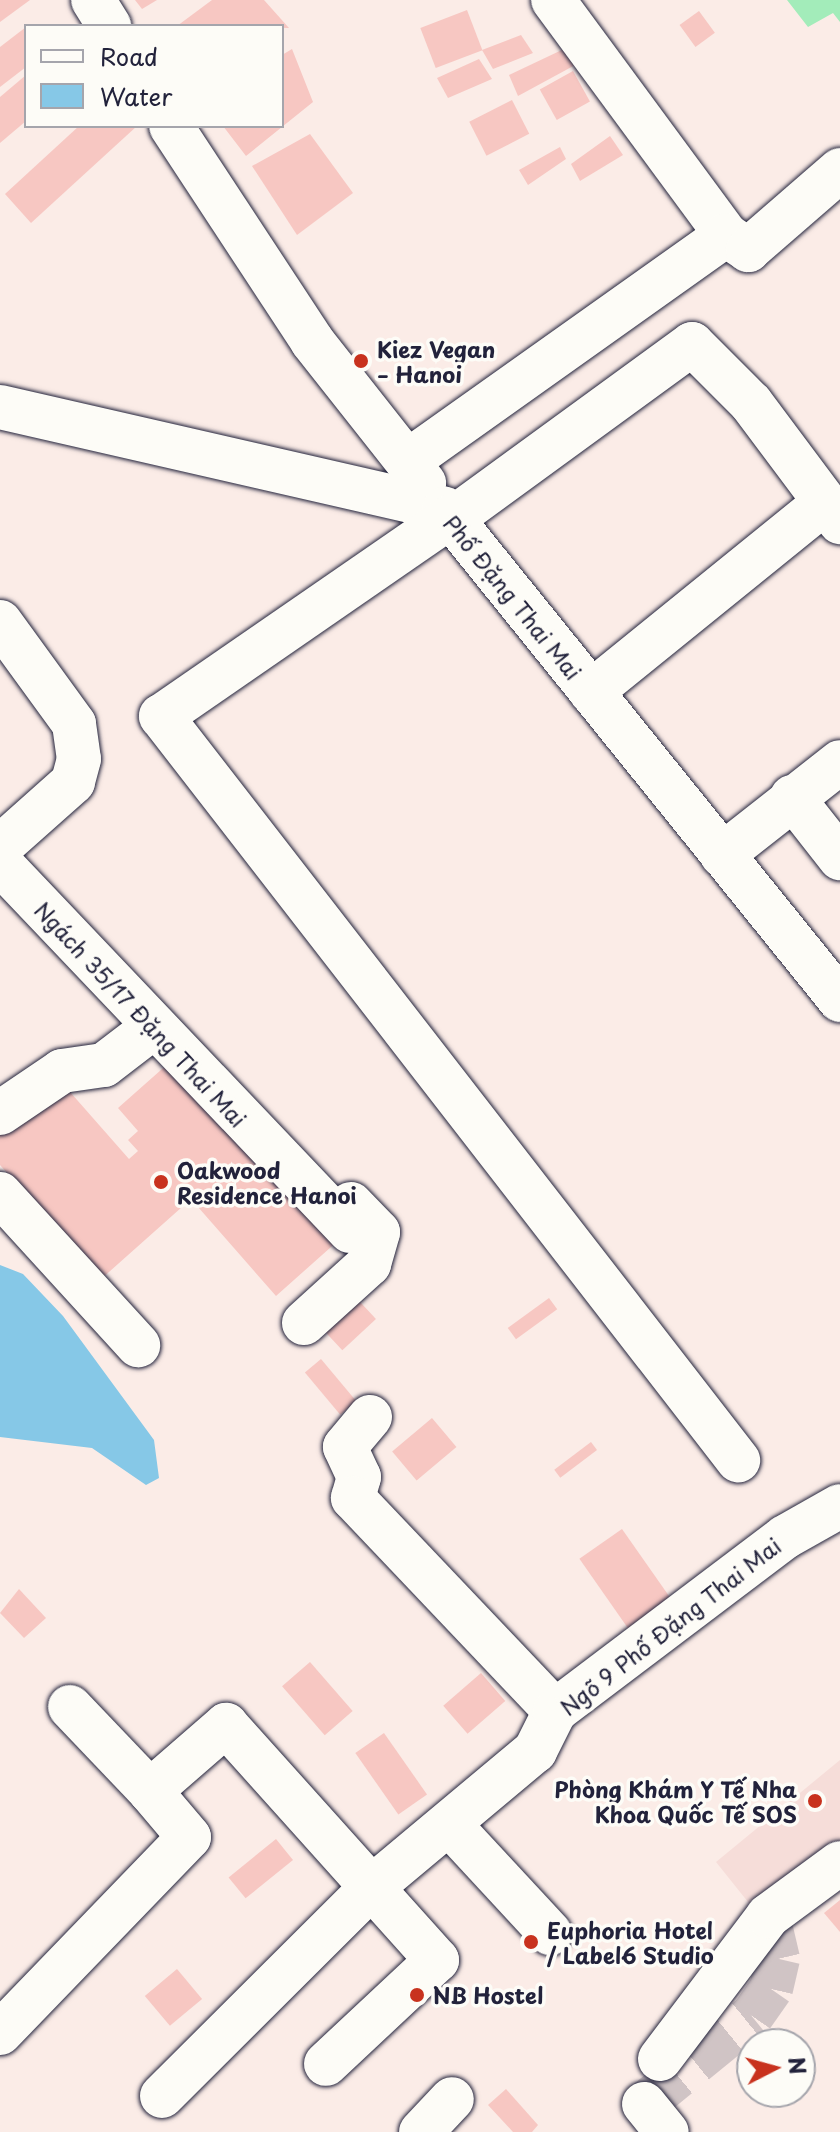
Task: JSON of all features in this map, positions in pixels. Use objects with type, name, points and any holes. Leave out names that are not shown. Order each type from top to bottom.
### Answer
[{"type":"street","points":[[93,0],[108,24]]},
{"type":"street","points":[[553,0],[726,235],[748,250],[835,189]]},
{"type":"street","points":[[172,128],[312,341],[449,515]]},
{"type":"street","points":[[408,461],[726,235]]},
{"type":"street","points":[[591,692],[832,512],[751,403],[692,344],[161,716],[738,1460]]},
{"type":"street","name":"Phố Đặng Thai Mai","points":[[0,407],[449,515],[840,1000]]},
{"type":"street","points":[[0,622],[74,724],[79,759],[73,782],[0,847]]},
{"type":"street","points":[[722,855],[840,762]]},
{"type":"street","points":[[792,797],[840,858]]},
{"type":"street","name":"Ngách 35/17 Đặng Thai Mai","points":[[0,863],[139,1017],[350,1231]]},
{"type":"street","points":[[0,1113],[62,1071],[104,1065],[139,1017],[152,992],[378,1232],[369,1264],[304,1323]]},
{"type":"street","points":[[0,1194],[138,1345]]},
{"type":"street","points":[[370,1417],[345,1447],[359,1477],[353,1498],[555,1711]]},
{"type":"street","name":"Ngõ 9 Phố Đặng Thai Mai","points":[[162,2096],[371,1888],[535,1751],[555,1711],[785,1537],[840,1506]]},
{"type":"street","points":[[0,2033],[189,1837],[70,1707]]},
{"type":"street","points":[[150,1791],[226,1725],[437,1960],[326,2064]]},
{"type":"street","points":[[449,1824],[550,1933]]},
{"type":"street","points":[[660,2059],[768,1916],[840,1863]]},
{"type":"street","points":[[421,2132],[452,2099]]},
{"type":"shaded area","name":"Phòng Khám Y Tế Nha Khoa Quốc Tế SOS","points":[[840,1760],[840,1843],[756,1912],[716,1862]]},
{"type":"green space","points":[[787,0],[840,0],[840,22],[833,13],[808,27]]},
{"type":"water","points":[[0,1265],[23,1274],[63,1316],[154,1440],[159,1478],[146,1485],[92,1448],[0,1437]]},
{"type":"building","points":[[0,0],[30,0],[0,22]]},
{"type":"building","points":[[135,0],[157,0],[142,9]]},
{"type":"building","points":[[212,0],[264,0],[289,28],[284,28],[284,24],[180,24]]},
{"type":"building","points":[[467,10],[482,50],[436,68],[420,28]]},
{"type":"building","points":[[699,11],[715,33],[695,47],[680,25]]},
{"type":"building","points":[[24,29],[24,69],[0,87],[0,47]]},
{"type":"building","points":[[521,35],[533,53],[493,69],[482,50]]},
{"type":"building","points":[[566,48],[577,64],[518,96],[509,75]]},
{"type":"building","points":[[292,49],[313,102],[284,125],[284,54]]},
{"type":"building","points":[[479,59],[492,79],[448,98],[437,78]]},
{"type":"building","points":[[573,71],[590,102],[557,120],[540,89]]},
{"type":"building","points":[[24,77],[24,123],[0,143],[0,97]]},
{"type":"building","points":[[512,100],[529,134],[486,156],[469,122]]},
{"type":"building","points":[[77,128],[135,128],[31,223],[5,194]]},
{"type":"building","points":[[225,128],[281,128],[246,156]]},
{"type":"building","points":[[310,134],[353,193],[297,235],[252,166]]},
{"type":"building","points":[[610,136],[623,155],[580,181],[571,164]]},
{"type":"building","points":[[560,147],[566,159],[528,185],[519,170]]},
{"type":"building","name":"Oakwood Residence Hanoi","points":[[188,1046],[349,1231],[276,1296],[191,1199],[100,1280],[0,1165],[0,1126],[56,1076],[129,1159],[138,1151],[128,1140],[138,1131],[118,1108]]},
{"type":"building","points":[[348,1289],[376,1319],[342,1350],[314,1320]]},
{"type":"building","points":[[549,1298],[557,1309],[516,1339],[508,1328]]},
{"type":"building","points":[[321,1359],[356,1401],[340,1415],[305,1372]]},
{"type":"building","points":[[432,1418],[456,1447],[417,1481],[392,1451]]},
{"type":"building","points":[[591,1442],[597,1450],[560,1478],[554,1470]]},
{"type":"building","points":[[622,1529],[675,1604],[632,1634],[579,1559]]},
{"type":"building","points":[[19,1589],[46,1618],[24,1638],[0,1613]]},
{"type":"building","points":[[310,1662],[353,1711],[325,1735],[282,1686]]},
{"type":"building","points":[[481,1673],[505,1701],[468,1734],[443,1706]]},
{"type":"building","points":[[384,1733],[427,1794],[398,1815],[355,1753]]},
{"type":"building","points":[[276,1839],[293,1860],[246,1898],[229,1877]]},
{"type":"building","points":[[840,1900],[840,1932],[824,1913]]},
{"type":"building","points":[[177,1969],[202,1999],[170,2026],[145,1996]]},
{"type":"building","points":[[506,2089],[538,2125],[532,2132],[513,2132],[488,2105]]},
{"type":"tunnel","points":[[644,2104],[752,2016],[771,1989],[778,1959],[768,1916]]},
{"type":"place","name":"Kiez Vegan – Hanoi","points":[[361,361]]},
{"type":"place","name":"Oakwood Residence Hanoi","points":[[161,1182]]},
{"type":"place","name":"Phòng Khám Y Tế Nha Khoa Quốc Tế SOS","points":[[815,1801]]},
{"type":"place","name":"Euphoria Hotel / Label6 Studio","points":[[531,1942]]},
{"type":"place","name":"NB Hostel","points":[[417,1995]]}]
